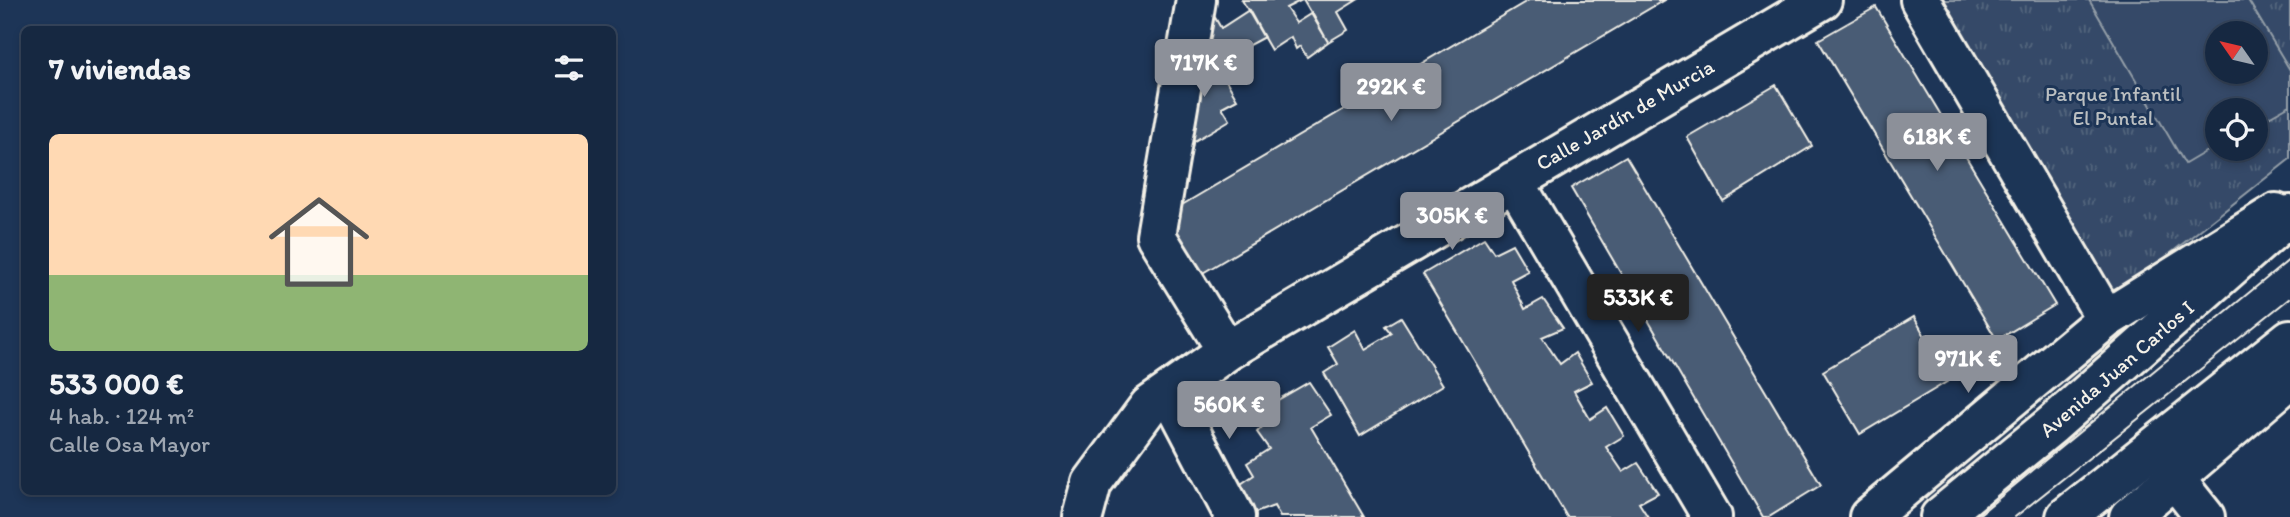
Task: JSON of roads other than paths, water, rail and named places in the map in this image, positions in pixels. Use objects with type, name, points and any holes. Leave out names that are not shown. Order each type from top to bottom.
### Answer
[{"type":"street","points":[[1196,0],[1156,236],[1227,351]]},
{"type":"street","name":"Calle Jardín de Murcia","points":[[1083,517],[1092,483],[1149,406],[1227,351],[1822,0]]},
{"type":"street","points":[[1920,0],[2106,319]]},
{"type":"street","points":[[1514,181],[1712,517]]},
{"type":"street","points":[[1869,517],[2106,319],[2290,204]]},
{"type":"street","name":"Avenida Juan Carlos I","points":[[1940,517],[2073,407],[2290,215]]},
{"type":"street","points":[[2066,517],[2290,339]]},
{"type":"street","points":[[2129,517],[2290,379]]},
{"type":"street","points":[[1170,393],[1236,517]]},
{"type":"street","points":[[2174,478],[2205,517]]},
{"type":"tram line","points":[[1976,517],[2290,259]]},
{"type":"tram line","points":[[2015,517],[2290,298]]},
{"type":"park label","name":"Parque Infantil El Puntal","points":[[2113,106]]}]
